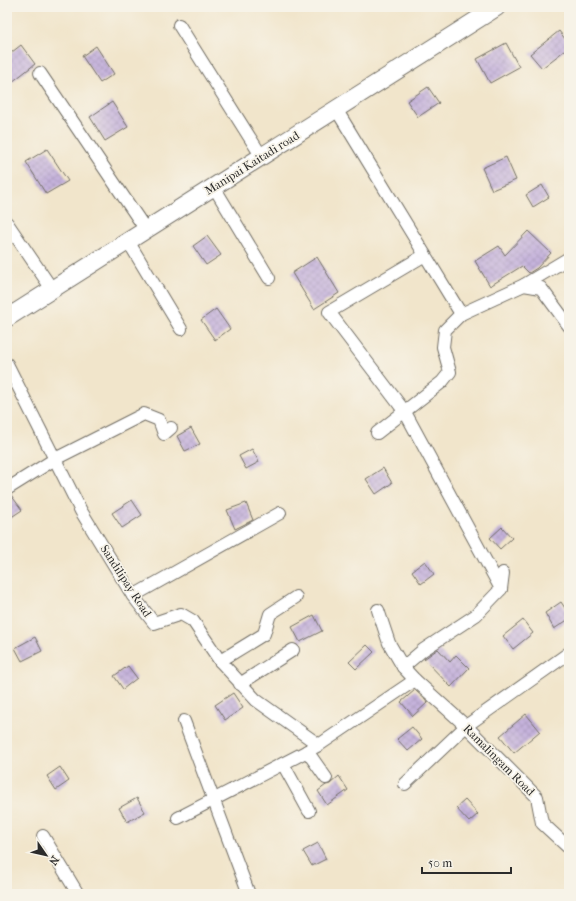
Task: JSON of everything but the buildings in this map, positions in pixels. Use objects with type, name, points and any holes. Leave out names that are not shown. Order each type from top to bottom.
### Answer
[{"type":"main road","name":"Manipai Kaitadi road","points":[[7,318],[493,8]]},
{"type":"street","points":[[179,26],[262,156]]},
{"type":"street","points":[[40,73],[146,230]]},
{"type":"street","points":[[336,109],[461,314]]},
{"type":"street","points":[[214,187],[269,278]]},
{"type":"street","points":[[7,223],[52,289]]},
{"type":"street","points":[[128,241],[182,329]]},
{"type":"street","points":[[425,255],[329,312],[405,412],[501,589]]},
{"type":"street","points":[[377,433],[442,382],[450,372],[443,347],[445,330],[461,314],[524,285],[569,258]]},
{"type":"street","points":[[524,285],[541,288],[569,326]]},
{"type":"street","name":"Sandilipay Road","points":[[7,364],[81,511],[134,596],[154,623],[181,614],[193,621],[220,661],[256,700],[319,745]]},
{"type":"street","points":[[7,489],[55,459],[144,414],[159,420],[164,434],[171,428]]},
{"type":"street","points":[[134,596],[280,513]]},
{"type":"street","points":[[403,667],[423,650],[476,615],[501,589],[503,573]]},
{"type":"street","points":[[220,661],[264,634],[270,614],[296,597]]},
{"type":"street","name":"Ramalingam Road","points":[[378,610],[389,643],[403,667],[415,680],[466,726],[537,797],[542,823],[569,848]]},
{"type":"street","points":[[240,684],[293,650]]},
{"type":"street","points":[[405,784],[466,726],[569,653]]},
{"type":"street","points":[[178,818],[319,745],[415,680]]},
{"type":"street","points":[[184,721],[249,894]]},
{"type":"street","points":[[307,751],[326,778]]},
{"type":"street","points":[[283,764],[309,811]]},
{"type":"street","points":[[43,836],[78,894]]}]
